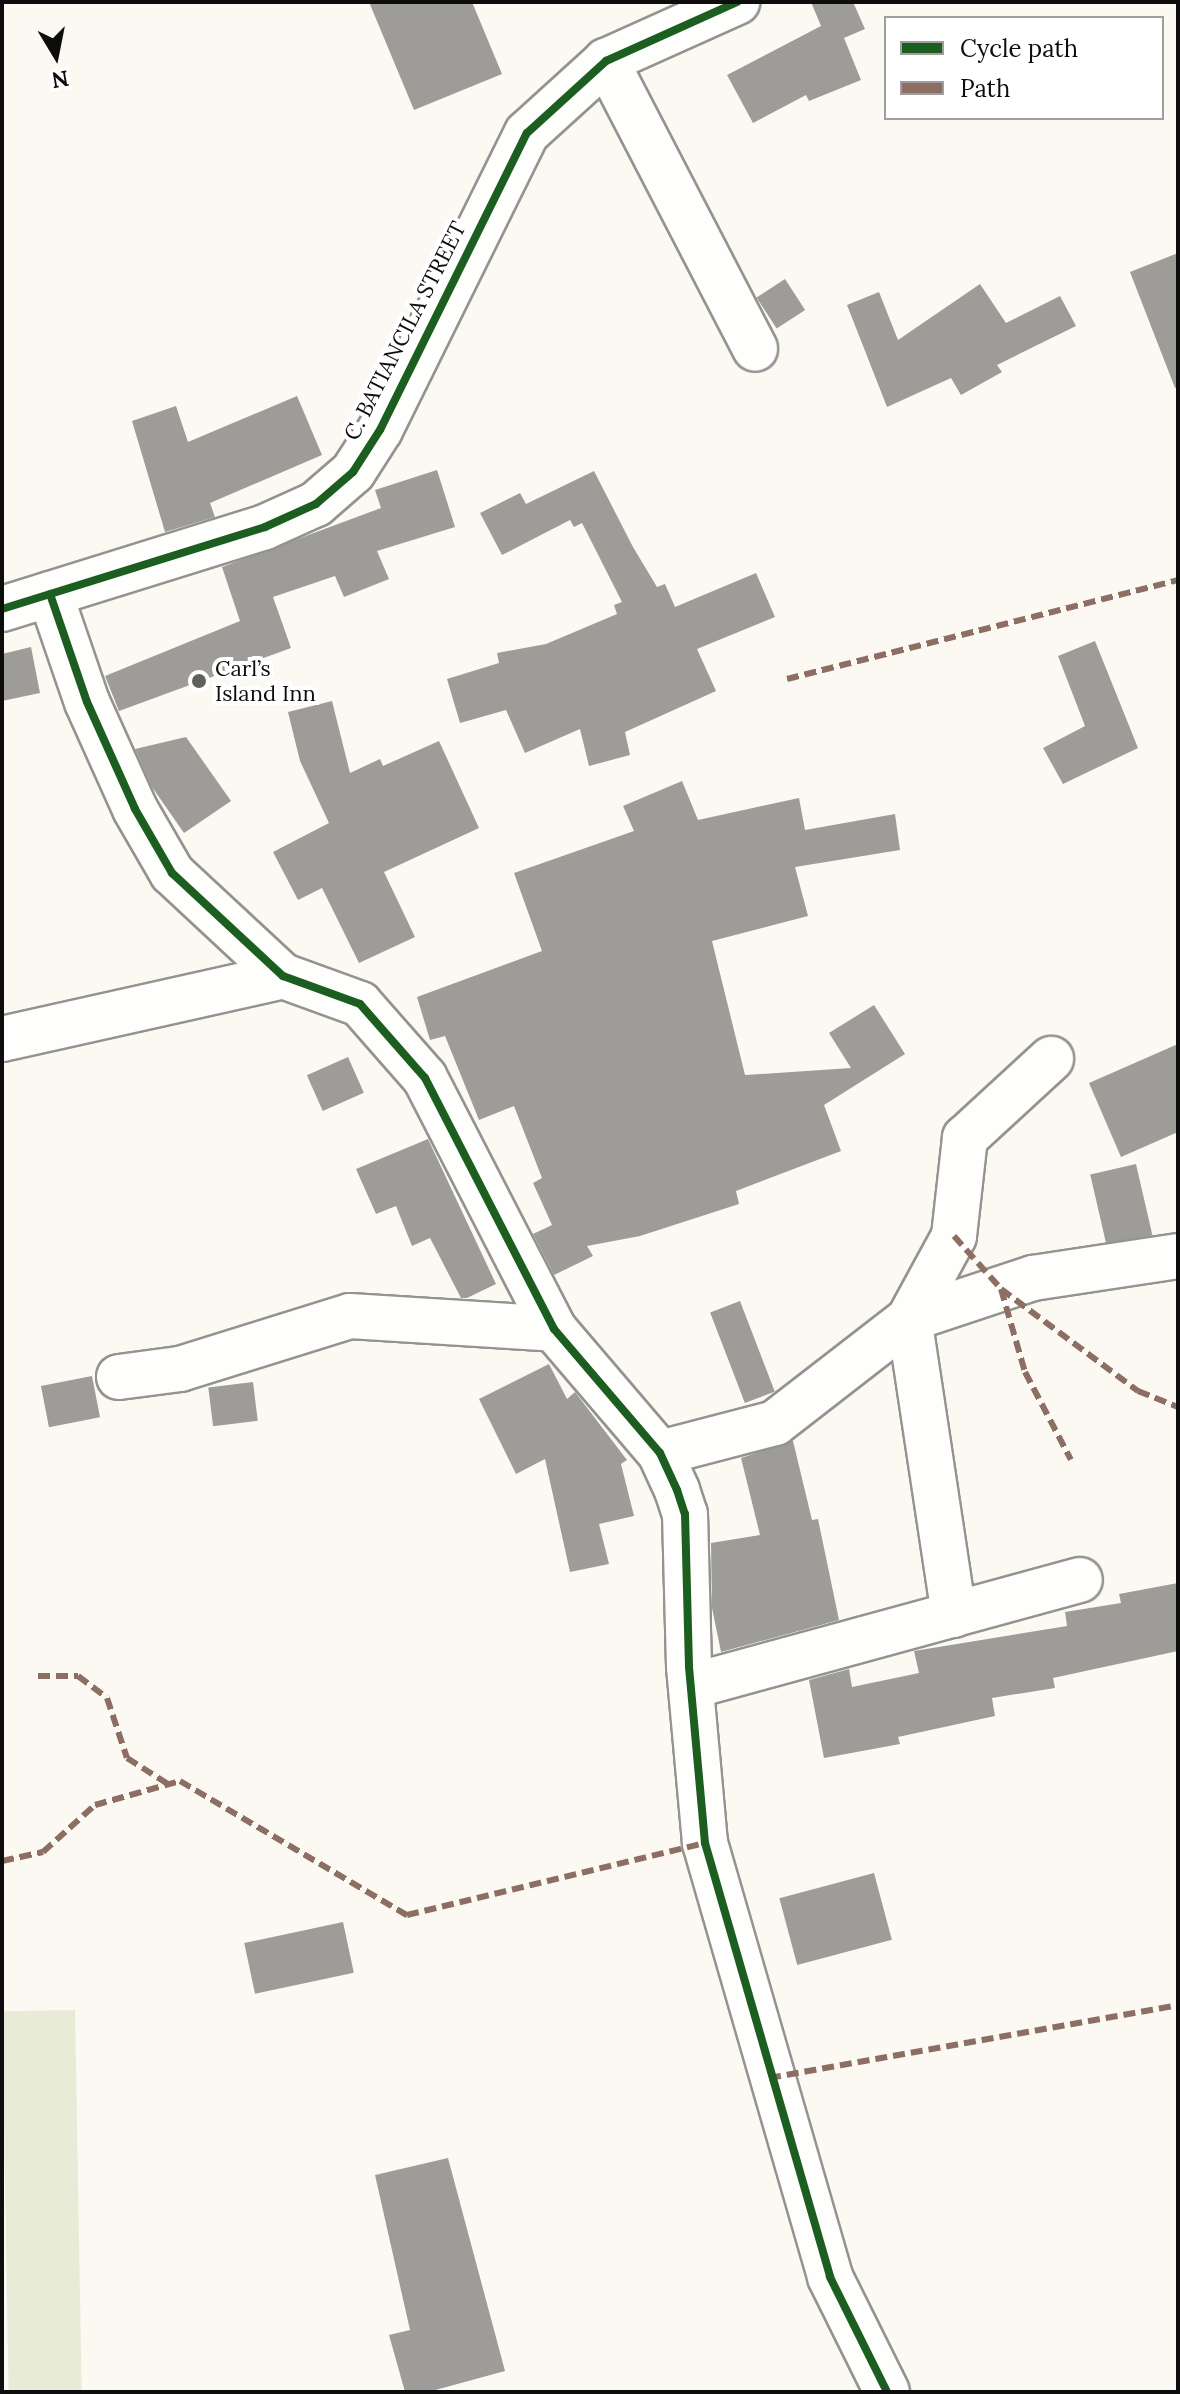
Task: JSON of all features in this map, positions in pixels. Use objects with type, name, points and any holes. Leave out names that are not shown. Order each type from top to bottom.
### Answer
[{"type":"street","name":"C. BATIANCILA STREET","points":[[2,609],[265,527],[316,504],[353,472],[380,430],[527,133],[606,61],[737,2]]},
{"type":"street","points":[[606,61],[755,349]]},
{"type":"street","points":[[50,594],[93,715],[135,809],[172,873],[283,976],[360,1004],[425,1078],[554,1329],[660,1453],[685,1514],[692,1686],[705,1843],[769,2078],[830,2277],[887,2392]]},
{"type":"street","points":[[2,1039],[283,976]]},
{"type":"street","points":[[954,1615],[909,1319],[954,1236],[965,1138],[1051,1059]]},
{"type":"street","points":[[660,1453],[775,1423],[909,1319],[1033,1278],[1178,1256]]},
{"type":"street","points":[[119,1377],[180,1369],[350,1316],[554,1329]]},
{"type":"street","points":[[692,1686],[1080,1580]]},
{"type":"green space","points":[[75,2010],[82,2392],[9,2392],[2,2011]]},
{"type":"building","points":[[369,2],[472,2],[502,74],[414,110]]},
{"type":"building","points":[[811,2],[853,2],[865,29],[844,38],[861,80],[809,101],[806,95],[753,123],[727,75],[821,26]]},
{"type":"building","points":[[1178,253],[1178,387],[1175,388],[1130,272]]},
{"type":"building","points":[[785,279],[805,310],[777,329],[756,298]]},
{"type":"building","points":[[980,284],[1006,323],[1060,296],[1076,326],[997,365],[1002,372],[961,395],[951,378],[887,407],[847,305],[879,292],[898,340]]},
{"type":"building","points":[[297,396],[322,455],[210,503],[215,517],[165,532],[132,421],[176,406],[188,442]]},
{"type":"building","points":[[437,470],[455,527],[377,551],[389,579],[344,597],[335,576],[273,597],[291,648],[119,711],[105,676],[240,621],[222,567],[381,508],[375,490]]},
{"type":"building","points":[[594,471],[633,547],[657,587],[665,584],[675,607],[756,573],[775,617],[697,649],[716,691],[625,732],[630,755],[589,766],[580,729],[525,753],[506,710],[460,723],[447,679],[499,663],[497,653],[546,644],[617,614],[614,605],[622,602],[582,523],[574,527],[570,520],[502,555],[480,513],[520,493],[526,504]]},
{"type":"building","points":[[1095,641],[1138,748],[1063,784],[1043,748],[1085,726],[1058,656]]},
{"type":"building","points":[[31,647],[40,693],[2,701],[2,654]]},
{"type":"building","points":[[332,701],[350,773],[380,759],[383,766],[439,741],[479,828],[384,872],[415,937],[359,963],[322,888],[298,900],[273,852],[329,823],[300,761],[288,712]]},
{"type":"building","points":[[186,737],[231,801],[184,833],[152,787],[135,749]]},
{"type":"building","points":[[682,781],[698,820],[799,798],[805,830],[895,814],[900,850],[795,867],[808,916],[712,941],[745,1075],[851,1068],[829,1033],[874,1005],[905,1054],[824,1105],[841,1151],[736,1191],[739,1204],[640,1236],[587,1246],[593,1256],[554,1275],[533,1234],[552,1225],[533,1183],[542,1178],[514,1106],[479,1120],[445,1036],[430,1040],[417,997],[542,951],[514,873],[634,831],[623,806]]},
{"type":"building","points":[[1178,1044],[1178,1132],[1121,1157],[1089,1083]]},
{"type":"building","points":[[348,1057],[364,1093],[323,1111],[307,1075]]},
{"type":"building","points":[[428,1139],[496,1284],[467,1298],[461,1298],[430,1238],[412,1246],[396,1206],[376,1214],[356,1169]]},
{"type":"building","points":[[1136,1164],[1152,1235],[1107,1246],[1090,1175]]},
{"type":"building","points":[[740,1301],[775,1392],[745,1403],[710,1312]]},
{"type":"building","points":[[549,1364],[567,1399],[575,1392],[627,1460],[621,1464],[634,1516],[599,1524],[609,1564],[570,1572],[545,1459],[516,1474],[479,1399]]},
{"type":"building","points":[[92,1376],[100,1417],[49,1427],[41,1386]]},
{"type":"building","points":[[253,1382],[258,1421],[213,1426],[208,1387]]},
{"type":"building","points":[[793,1441],[812,1520],[818,1519],[839,1620],[721,1652],[712,1608],[711,1543],[760,1535],[741,1458]]},
{"type":"building","points":[[1178,1583],[1178,1651],[1053,1678],[1055,1688],[992,1698],[995,1716],[898,1737],[900,1744],[824,1758],[809,1680],[849,1669],[852,1687],[919,1673],[914,1651],[1067,1626],[1065,1612],[1121,1603],[1119,1594]]},
{"type":"building","points":[[874,1873],[892,1940],[797,1965],[779,1898]]},
{"type":"building","points":[[343,1922],[354,1973],[255,1994],[244,1943]]},
{"type":"building","points":[[448,2158],[505,2371],[428,2392],[405,2392],[389,2335],[410,2330],[375,2175]]},
{"type":"marked path","points":[[787,679],[1178,580]]},
{"type":"marked path","points":[[954,1236],[1001,1289],[1138,1391],[1178,1407]]},
{"type":"marked path","points":[[1001,1289],[1025,1372],[1071,1460]]},
{"type":"marked path","points":[[38,1676],[78,1676],[107,1698],[127,1758],[168,1784]]},
{"type":"marked path","points":[[2,1861],[43,1852],[95,1805],[180,1781],[407,1915],[705,1843]]},
{"type":"marked path","points":[[769,2078],[1178,2005]]},
{"type":"cycle path","points":[[2,609],[265,527],[316,504],[353,472],[380,430],[527,133],[606,61],[737,2]]},
{"type":"cycle path","points":[[50,594],[87,702],[135,809],[172,873],[283,976],[360,1004],[425,1078],[554,1329],[660,1453],[685,1514],[689,1667],[705,1843],[830,2277],[887,2392]]},
{"type":"place","name":"Carl’s Island Inn","points":[[199,681]]}]
